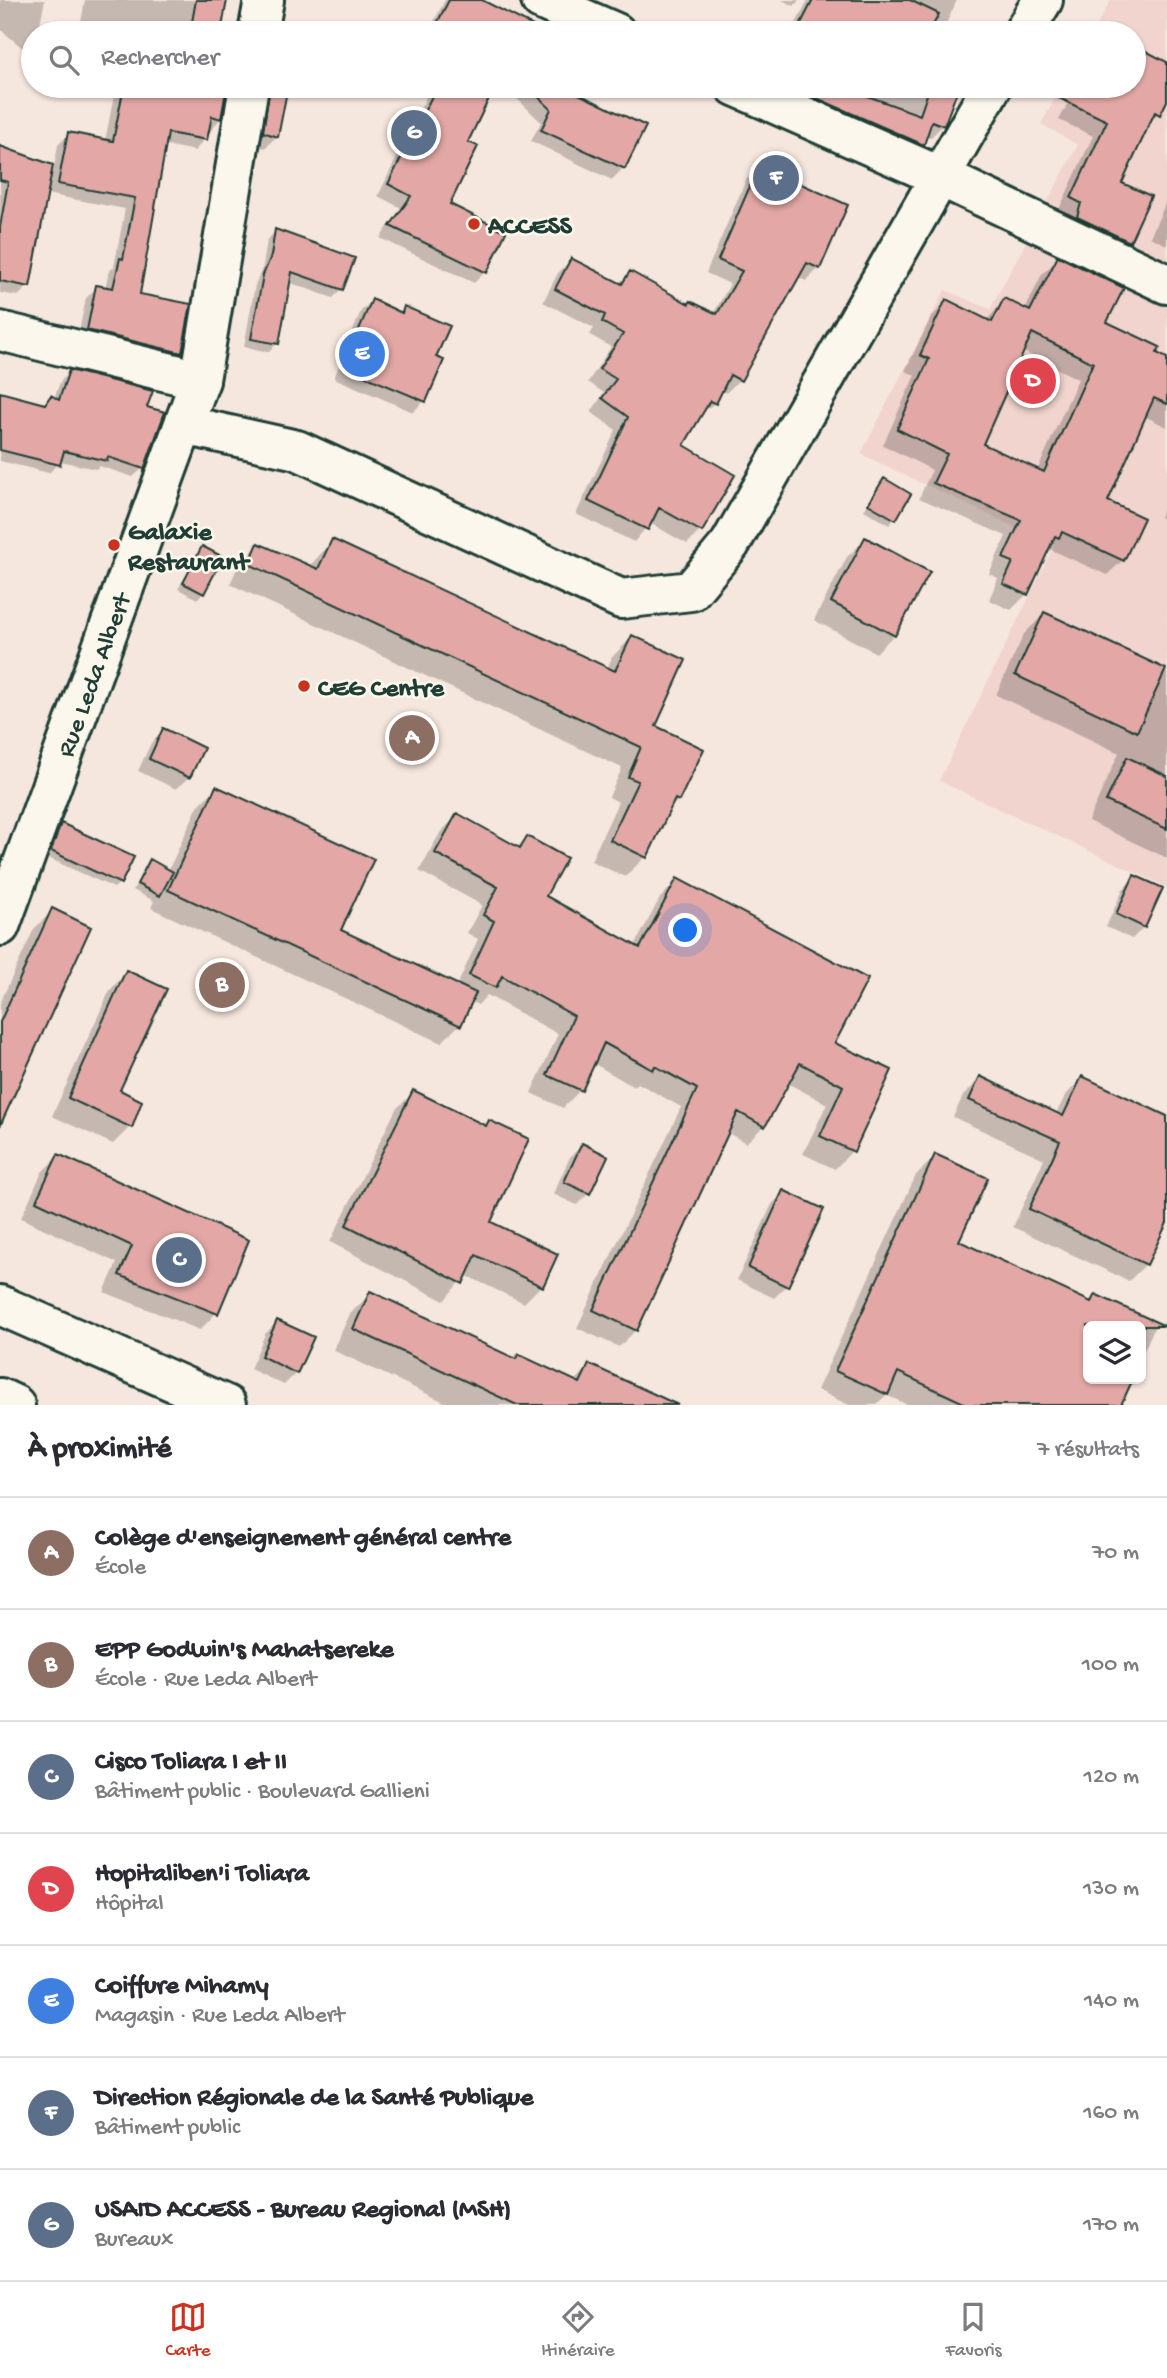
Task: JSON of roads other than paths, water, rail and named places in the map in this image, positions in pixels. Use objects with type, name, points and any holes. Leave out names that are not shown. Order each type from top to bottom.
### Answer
[{"type":"street","points":[[260,21],[264,0]]},
{"type":"street","points":[[541,0],[589,21]]},
{"type":"street","points":[[1030,21],[1043,0]]},
{"type":"street","name":"Rue Leda Albert","points":[[0,926],[200,380],[247,98]]},
{"type":"street","points":[[762,98],[939,176],[1167,285]]},
{"type":"street","points":[[184,425],[297,450],[621,600],[691,592],[730,544],[985,98]]},
{"type":"street","points":[[0,331],[200,380]]},
{"type":"street","points":[[0,1304],[226,1405]]},
{"type":"street","points":[[0,1398],[15,1405]]},
{"type":"place","name":"USAID ACCESS - Bureau Regional (MSH)","points":[[414,133]]},
{"type":"place","name":"Direction Régionale de la Santé Publique","points":[[776,178]]},
{"type":"place","name":"ACCESS","points":[[474,224]]},
{"type":"place","name":"Coiffure Mihamy","points":[[362,354]]},
{"type":"place","name":"Hopitaliben'i Toliara","points":[[1033,381]]},
{"type":"place","name":"Galaxie Restaurant","points":[[114,545]]},
{"type":"place","name":"CEG Centre","points":[[304,686]]},
{"type":"place","name":"Colège d'enseignement général centre","points":[[412,738]]},
{"type":"place","name":"EPP Godwin's Mahatsereke","points":[[222,985]]},
{"type":"place","name":"Cisco Toliara I et II","points":[[179,1260]]}]
